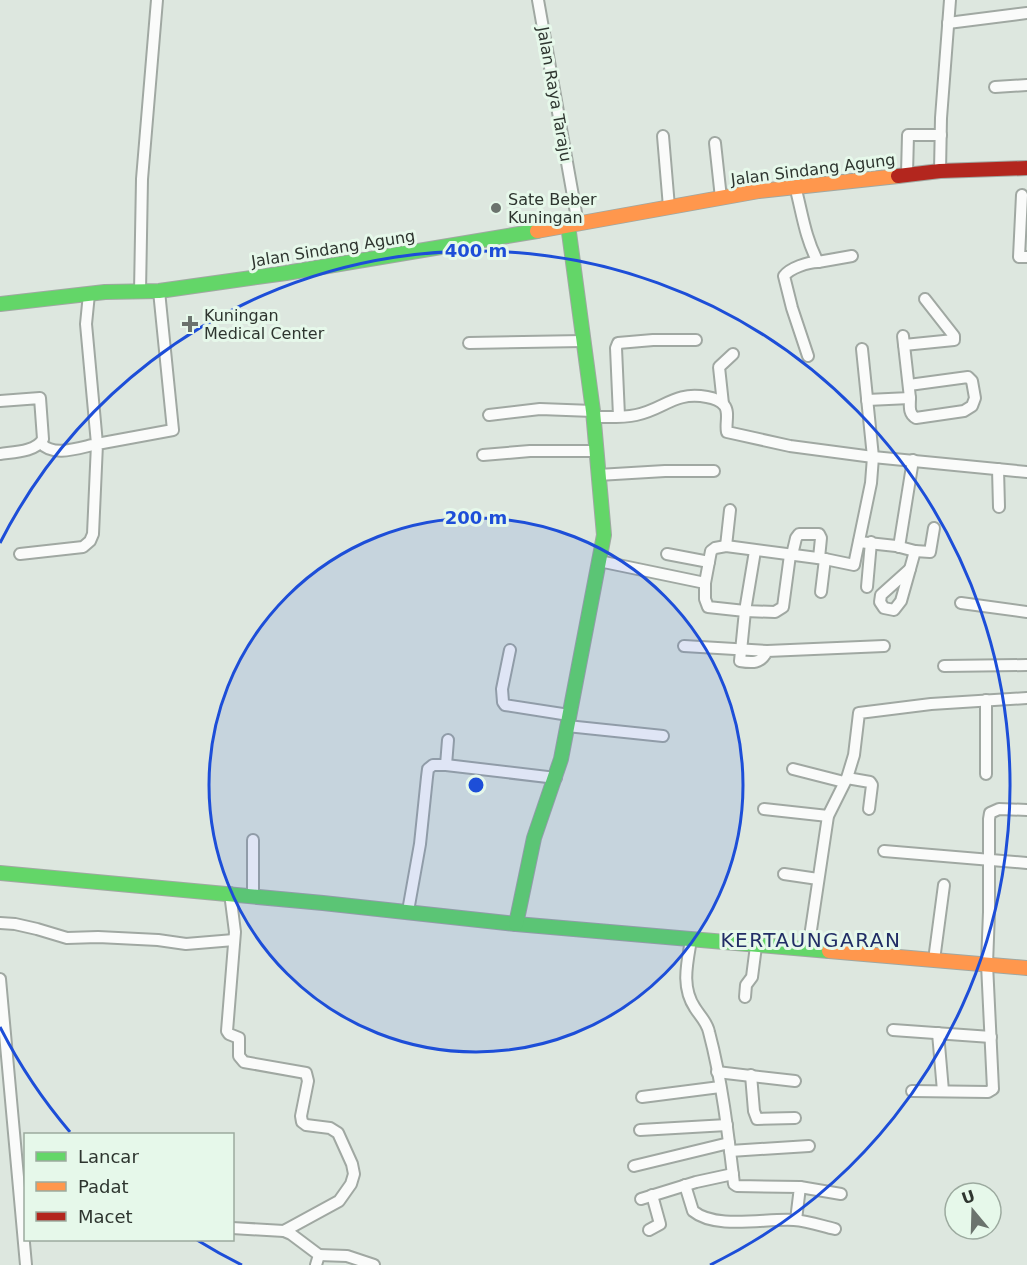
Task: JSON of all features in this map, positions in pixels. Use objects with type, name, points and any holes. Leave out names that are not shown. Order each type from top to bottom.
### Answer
[{"type":"street","points":[[140,292],[142,179],[157,0]]},
{"type":"street","name":"Jalan Raya Taraju","points":[[538,0],[573,225]]},
{"type":"street","points":[[939,171],[950,0]]},
{"type":"street","points":[[948,23],[1027,13]]},
{"type":"street","points":[[995,87],[1027,85]]},
{"type":"street","points":[[907,174],[908,135],[940,135]]},
{"type":"street","points":[[663,136],[669,207]]},
{"type":"street","points":[[715,143],[721,198]]},
{"type":"street","name":"Jalan Sindang Agung","points":[[0,304],[89,294],[159,291],[286,273],[795,186],[939,171],[1027,168]]},
{"type":"street","points":[[795,186],[804,231],[818,262]]},
{"type":"street","points":[[1022,195],[1019,257],[1027,258]]},
{"type":"street","points":[[516,924],[534,838],[556,778],[604,525],[573,225]]},
{"type":"street","points":[[808,356],[784,276],[787,272],[811,262],[852,256]]},
{"type":"street","points":[[41,443],[49,450],[69,450],[173,430],[159,291]]},
{"type":"street","points":[[20,554],[83,548],[93,534],[97,444],[87,334],[89,294]]},
{"type":"street","points":[[909,385],[968,377],[972,381],[975,398],[972,406],[964,411],[916,418],[911,415],[904,341],[954,340],[954,336],[925,299]]},
{"type":"street","points":[[619,416],[616,377],[618,343],[643,340],[696,340]]},
{"type":"street","points":[[469,343],[584,341]]},
{"type":"street","points":[[854,565],[871,483],[873,457],[862,349]]},
{"type":"street","points":[[733,354],[719,367],[723,404],[727,412],[726,430],[728,433],[768,442],[873,457],[1027,472]]},
{"type":"street","points":[[489,415],[540,409],[619,416],[647,412],[685,396],[711,398],[723,404]]},
{"type":"street","points":[[0,401],[40,398],[43,439],[34,447],[0,454]]},
{"type":"street","points":[[867,400],[910,398]]},
{"type":"street","points":[[483,454],[521,451],[597,452]]},
{"type":"street","points":[[900,547],[913,460]]},
{"type":"street","points":[[998,470],[999,507]]},
{"type":"street","points":[[598,475],[714,471]]},
{"type":"street","points":[[726,546],[730,510]]},
{"type":"street","points":[[859,542],[872,542],[930,552],[934,528]]},
{"type":"street","points":[[821,592],[822,558],[819,534],[799,534],[796,538],[791,555],[783,607],[775,612],[708,607],[705,599],[705,583],[711,551],[726,546],[755,551],[791,555],[822,558],[869,568]]},
{"type":"street","points":[[867,587],[872,542]]},
{"type":"street","points":[[740,660],[755,551]]},
{"type":"street","points":[[910,569],[915,551]]},
{"type":"street","points":[[667,554],[709,561]]},
{"type":"street","points":[[599,561],[705,583]]},
{"type":"street","points":[[961,603],[1027,612]]},
{"type":"street","points":[[684,646],[740,660],[767,651],[884,646]]},
{"type":"street","points":[[510,650],[502,689],[505,705],[568,721],[663,736]]},
{"type":"street","points":[[944,666],[1027,665]]},
{"type":"street","points":[[808,951],[828,816],[846,780],[854,755],[859,712],[1027,698]]},
{"type":"street","points":[[986,700],[986,774]]},
{"type":"street","points":[[446,765],[448,740]]},
{"type":"street","points":[[408,911],[420,844],[428,769],[433,765],[446,765],[556,778]]},
{"type":"street","points":[[793,769],[846,780],[870,782],[872,785],[869,809]]},
{"type":"street","points":[[764,809],[828,816]]},
{"type":"street","points":[[912,1091],[988,1092],[993,1089],[987,964],[990,813],[999,809],[1027,810]]},
{"type":"street","points":[[253,840],[253,896]]},
{"type":"street","points":[[884,851],[1027,863]]},
{"type":"street","points":[[0,873],[230,893],[516,924],[808,951],[1027,968]]},
{"type":"street","points":[[784,874],[818,879]]},
{"type":"street","points":[[934,960],[944,885]]},
{"type":"street","points":[[230,893],[234,940],[227,1031],[239,1038],[240,1059],[244,1062],[306,1073],[308,1081],[301,1116],[302,1122],[306,1125],[330,1128],[338,1133],[354,1174],[351,1184],[339,1201],[284,1231]]},
{"type":"street","points":[[0,923],[26,926],[67,938],[158,940],[186,944],[234,940]]},
{"type":"street","points":[[691,940],[686,979],[687,989],[695,1008],[709,1029],[727,1125],[735,1184],[737,1186],[800,1187],[841,1194]]},
{"type":"street","points":[[745,997],[746,985],[753,973],[756,946]]},
{"type":"street","points":[[0,979],[24,1231]]},
{"type":"street","points":[[893,1030],[991,1037]]},
{"type":"street","points":[[938,1033],[943,1092]]},
{"type":"street","points":[[717,1072],[795,1081]]},
{"type":"street","points":[[751,1075],[754,1111],[757,1119],[795,1118]]},
{"type":"street","points":[[642,1097],[720,1087]]},
{"type":"street","points":[[640,1130],[727,1125]]},
{"type":"street","points":[[634,1166],[730,1147],[809,1146]]},
{"type":"street","points":[[640,1199],[685,1185],[733,1174]]},
{"type":"street","points":[[685,1185],[693,1211],[699,1215],[740,1221],[796,1220],[835,1228]]},
{"type":"street","points":[[796,1220],[800,1187]]},
{"type":"street","points":[[649,1230],[660,1224],[652,1196]]},
{"type":"street","points":[[234,1228],[284,1231],[291,1234],[317,1260],[347,1256],[374,1265]]},
{"type":"street","points":[[25,1241],[26,1265]]},
{"type":"traffic: fast","points":[[516,924],[534,838],[561,759],[604,535],[593,411],[568,225]]},
{"type":"traffic: fast","points":[[0,304],[105,292],[159,291],[286,273],[537,231]]},
{"type":"traffic: fast","points":[[0,873],[323,903],[516,924],[829,951]]},
{"type":"traffic: slow","points":[[537,231],[759,191],[898,176]]},
{"type":"traffic: slow","points":[[829,951],[1027,968]]},
{"type":"traffic: jam","points":[[898,176],[940,171],[1027,168]]},
{"type":"place","name":"Sate Beber Kuningan","points":[[496,208]]},
{"type":"place","name":"Kuningan Medical Center","points":[[190,324]]},
{"type":"district","name":"KERTAUNGARAN","points":[[811,940]]}]
